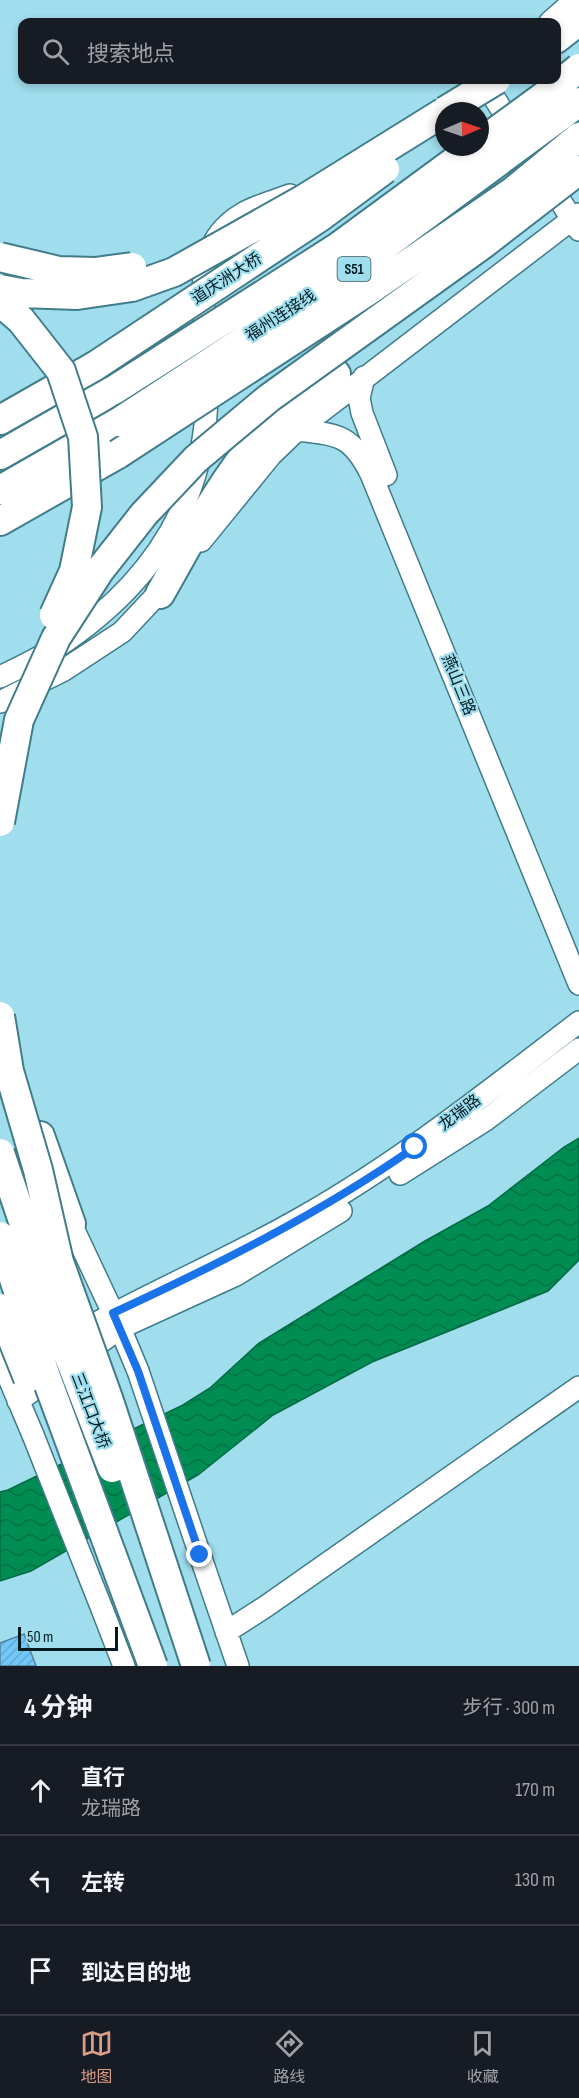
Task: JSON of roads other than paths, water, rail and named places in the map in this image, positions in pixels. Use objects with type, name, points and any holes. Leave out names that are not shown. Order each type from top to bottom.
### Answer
[{"type":"highway","points":[[561,35],[579,21]]},
{"type":"highway","points":[[561,83],[579,68]]},
{"type":"highway","points":[[459,102],[486,84]]},
{"type":"highway","points":[[470,102],[488,84]]},
{"type":"highway","points":[[489,136],[559,84]]},
{"type":"highway","name":"福州连接线","points":[[0,490],[119,422],[353,269],[579,102]]},
{"type":"highway","points":[[0,289],[21,293],[77,295],[132,287],[174,272],[304,199],[435,117]]},
{"type":"highway","name":"道庆洲大桥","points":[[0,420],[95,366],[320,218],[435,131]]},
{"type":"highway","points":[[0,521],[118,454],[368,291],[512,192],[579,137]]},
{"type":"highway","name":"福州连接线","points":[[0,455],[114,390],[338,247],[462,156]]},
{"type":"highway","points":[[10,706],[100,570],[144,514],[196,459],[269,399],[482,245],[579,170]]},
{"type":"highway","points":[[160,594],[228,478],[259,438],[289,409],[350,376],[494,260],[579,182]]},
{"type":"highway","points":[[0,257],[59,271],[95,272],[167,262],[234,238]]},
{"type":"highway","points":[[0,302],[21,320],[61,371],[83,437],[87,507],[74,571],[10,706],[0,822]]},
{"type":"highway","points":[[0,999],[16,1069],[71,1224]]},
{"type":"highway","points":[[0,1016],[9,1071],[38,1170],[59,1262],[109,1401],[196,1666]]},
{"type":"highway","name":"三江口大桥","points":[[0,1153],[66,1349],[188,1666]]},
{"type":"highway","name":"三江口大桥","points":[[0,1236],[46,1377],[153,1666]]},
{"type":"highway","points":[[0,1308],[145,1666]]},
{"type":"street","points":[[555,18],[575,0]]},
{"type":"street","points":[[486,84],[363,162],[315,186],[243,213],[222,230],[207,254],[202,287],[207,351],[208,415],[195,477],[173,529],[142,572],[106,610],[56,647],[1,677],[10,706],[122,632],[160,594],[271,455],[350,376],[577,222],[494,84]]},
{"type":"street","name":"燕山三路","points":[[350,376],[359,398],[364,423],[579,945]]},
{"type":"street","name":"燕山三路","points":[[297,430],[329,434],[343,439],[354,446],[371,474],[579,984]]},
{"type":"street","name":"龙瑞路","points":[[117,1321],[374,1174],[415,1147],[579,1022]]},
{"type":"street","name":"龙瑞路","points":[[117,1321],[205,1291],[236,1275],[487,1119],[579,1049]]},
{"type":"street","points":[[0,1082],[71,1224],[138,1371],[238,1666]]},
{"type":"street","points":[[117,1321],[3,1365],[124,1666]]},
{"type":"street","points":[[18,1401],[117,1321]]},
{"type":"street","points":[[228,1636],[265,1607],[579,1387]]},
{"type":"street","points":[[228,1636],[579,1399]]},
{"type":"water","points":[[579,1138],[579,1260],[548,1291],[372,1362],[273,1415],[198,1475],[31,1571],[0,1581],[0,1492],[183,1405],[210,1388],[259,1343],[425,1241],[488,1206]]}]
